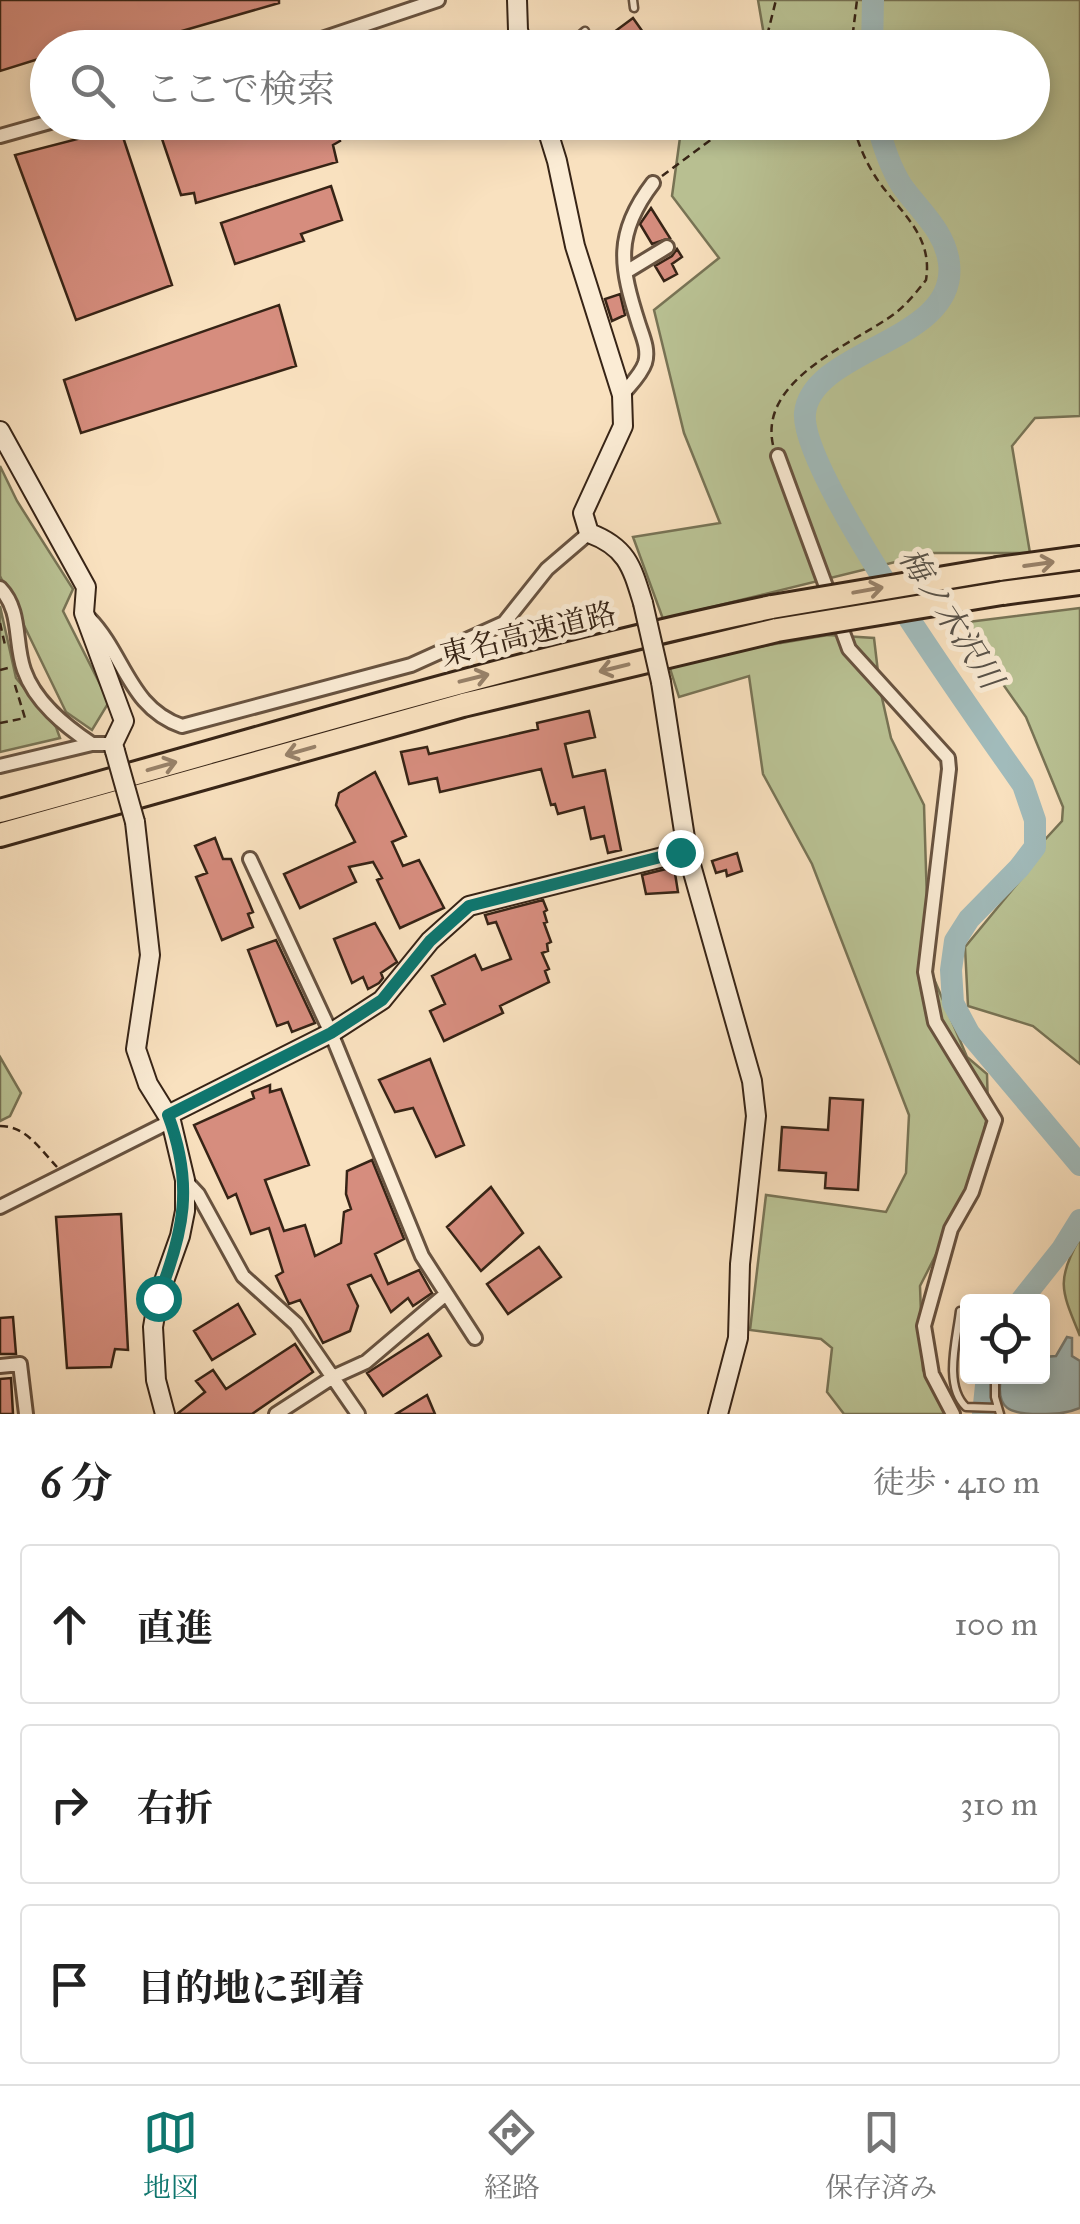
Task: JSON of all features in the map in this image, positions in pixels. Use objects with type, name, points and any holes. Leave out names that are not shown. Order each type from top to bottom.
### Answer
[{"type":"highway","name":"東名高速道路","points":[[0,835],[775,618],[998,569],[1080,558]]},
{"type":"highway","name":"東名高速道路","points":[[0,810],[464,680],[670,628],[1080,583]]},
{"type":"street","points":[[349,30],[438,0]]},
{"type":"street","points":[[517,0],[518,30]]},
{"type":"street","points":[[0,136],[30,128]]},
{"type":"street","points":[[551,140],[575,246],[622,396],[622,426],[584,513],[589,534]]},
{"type":"street","points":[[622,396],[644,366],[647,350],[626,272],[624,235],[628,219],[653,183]]},
{"type":"street","points":[[626,272],[667,248]]},
{"type":"street","points":[[0,431],[86,586],[84,613],[124,721],[114,747],[135,822],[150,955],[136,1049],[148,1084],[170,1118],[184,1180],[185,1212],[180,1236],[158,1298],[153,1327],[156,1380],[165,1414]]},
{"type":"street","points":[[778,456],[849,649],[948,758],[924,972],[934,1022],[996,1120],[972,1192],[952,1230],[924,1326],[932,1374],[956,1410]]},
{"type":"street","points":[[589,534],[619,547],[635,575],[660,682],[686,851],[752,1081],[756,1116],[740,1264],[738,1338],[718,1414]]},
{"type":"street","points":[[84,613],[120,657],[126,676],[142,698],[162,718],[182,726],[411,665],[504,623],[547,569],[589,534]]},
{"type":"street","points":[[0,588],[16,614],[24,670],[40,700],[68,729],[92,744]]},
{"type":"street","points":[[0,766],[92,744],[114,747]]},
{"type":"street","points":[[0,1206],[331,1033],[382,1000],[430,941],[469,906],[686,851]]},
{"type":"street","points":[[250,859],[331,1033],[422,1256],[476,1338]]},
{"type":"street","points":[[184,1180],[198,1194],[243,1276],[296,1324],[358,1414]]},
{"type":"street","points":[[276,1414],[332,1377],[366,1362],[446,1294]]},
{"type":"street","points":[[0,1366],[20,1364],[26,1414]]},
{"type":"lane","points":[[960,1311],[953,1380],[956,1410],[966,1407],[998,1411],[996,1384]]},
{"type":"path","points":[[768,30],[776,0]]},
{"type":"path","points":[[853,30],[857,0]]},
{"type":"path","points":[[653,183],[711,140]]},
{"type":"path","points":[[778,456],[772,442],[771,419],[784,394],[826,353],[890,317],[926,280],[924,244],[918,229],[878,180],[859,140]]},
{"type":"path","points":[[0,623],[6,653]]},
{"type":"path","points":[[0,670],[10,668],[25,718],[0,723]]},
{"type":"path","points":[[0,1126],[14,1126],[26,1134],[64,1174]]},
{"type":"green space","points":[[758,0],[1080,0],[1080,416],[1035,418],[1012,446],[1030,553],[932,553],[663,619],[633,537],[720,523],[684,433],[654,310],[719,258],[672,196],[680,140],[1050,140],[1050,30],[763,30]]},
{"type":"green space","points":[[0,466],[17,501],[73,589],[63,611],[109,702],[92,730],[66,712],[0,576]]},
{"type":"green space","points":[[0,606],[16,678],[56,727],[60,738],[0,752]]},
{"type":"green space","points":[[1080,608],[1080,1064],[1033,1026],[968,1006],[965,947],[1022,878],[1040,845],[1062,821],[1063,807],[1026,717],[960,623]]},
{"type":"green space","points":[[828,635],[874,638],[891,738],[924,805],[929,967],[967,1057],[987,1074],[988,1110],[976,1176],[920,1286],[923,1370],[946,1414],[844,1414],[827,1392],[832,1348],[821,1339],[750,1330],[766,1195],[886,1212],[906,1173],[909,1115],[812,864],[763,774],[749,676],[679,697],[668,662]]},
{"type":"green space","points":[[0,1057],[21,1093],[10,1116],[0,1121]]},
{"type":"green space","points":[[1080,1238],[1080,1336],[1065,1297],[1064,1276]]},
{"type":"water","points":[[1067,1337],[1072,1338],[1072,1356],[1080,1361],[1080,1408],[1039,1414],[1007,1408],[1000,1397],[1000,1384],[1050,1384],[1050,1356],[1056,1356]]},
{"type":"building","points":[[0,0],[279,0],[185,30],[30,30],[30,62],[0,71]]},
{"type":"building","points":[[633,18],[641,30],[617,30]]},
{"type":"building","points":[[73,140],[124,140],[172,285],[76,320],[15,155]]},
{"type":"building","points":[[162,140],[340,141],[333,145],[337,162],[196,203],[194,193],[181,195]]},
{"type":"building","points":[[331,186],[342,220],[301,234],[304,241],[235,264],[221,223]]},
{"type":"building","points":[[651,208],[670,238],[652,244],[640,224]]},
{"type":"building","points":[[677,249],[682,257],[672,264],[677,274],[664,281],[655,266]]},
{"type":"building","points":[[620,294],[625,315],[612,321],[605,299]]},
{"type":"building","points":[[279,305],[296,366],[81,433],[64,380]]},
{"type":"building","points":[[589,711],[595,737],[565,744],[573,777],[605,770],[621,850],[608,853],[604,836],[591,839],[584,807],[558,814],[555,804],[551,805],[541,769],[440,792],[437,778],[409,784],[401,752],[427,747],[429,754],[538,729],[537,723]]},
{"type":"building","points":[[375,772],[406,836],[392,842],[403,866],[419,860],[444,908],[400,928],[377,880],[382,878],[373,862],[349,867],[356,882],[300,908],[284,874],[355,842],[336,805],[339,793]]},
{"type":"building","points":[[215,838],[223,859],[231,859],[253,912],[248,914],[253,927],[222,940],[196,877],[207,873],[195,846]]},
{"type":"building","points":[[737,853],[742,871],[727,876],[726,870],[716,873],[712,861]]},
{"type":"building","points":[[674,867],[678,892],[646,894],[642,875]]},
{"type":"building","points":[[543,900],[547,910],[544,923],[551,942],[547,944],[548,951],[542,953],[549,969],[545,971],[549,982],[500,1006],[503,1013],[444,1041],[430,1011],[445,1004],[432,976],[475,955],[482,970],[511,959],[496,922],[488,924],[485,915]]},
{"type":"building","points":[[375,923],[397,962],[381,973],[379,983],[368,989],[363,977],[352,983],[334,939]]},
{"type":"building","points":[[276,940],[315,1023],[292,1032],[288,1022],[277,1026],[248,950]]},
{"type":"building","points":[[430,1059],[464,1145],[436,1157],[413,1108],[395,1112],[379,1080]]},
{"type":"building","points":[[270,1085],[270,1092],[281,1089],[309,1165],[265,1180],[284,1231],[305,1225],[315,1256],[341,1243],[344,1212],[351,1209],[346,1194],[347,1171],[372,1160],[404,1239],[375,1254],[388,1284],[419,1270],[432,1293],[413,1306],[408,1298],[391,1312],[371,1275],[348,1285],[358,1306],[350,1331],[323,1343],[300,1300],[289,1304],[276,1276],[283,1272],[269,1228],[251,1234],[236,1194],[228,1198],[194,1125],[254,1098],[252,1092]]},
{"type":"building","points":[[830,1098],[863,1100],[858,1190],[825,1188],[826,1173],[779,1170],[782,1127],[828,1130]]},
{"type":"building","points":[[491,1187],[523,1233],[481,1271],[447,1227]]},
{"type":"building","points":[[121,1214],[128,1350],[115,1349],[111,1367],[67,1368],[56,1217]]},
{"type":"building","points":[[539,1247],[561,1277],[508,1314],[487,1284]]},
{"type":"building","points":[[238,1304],[255,1334],[212,1360],[194,1331]]},
{"type":"building","points":[[13,1317],[16,1354],[0,1354],[0,1318]]},
{"type":"building","points":[[428,1334],[441,1356],[383,1396],[367,1373]]},
{"type":"building","points":[[295,1344],[313,1372],[252,1414],[177,1414],[205,1392],[196,1381],[213,1370],[226,1389]]},
{"type":"building","points":[[11,1378],[13,1414],[0,1414],[0,1379]]},
{"type":"building","points":[[427,1395],[435,1414],[396,1414]]},
{"type":"waterway","name":"梅ノ木沢川","points":[[872,30],[873,0]]},
{"type":"waterway","name":"梅ノ木沢川","points":[[882,140],[898,179],[931,222],[947,252],[946,289],[932,311],[910,328],[832,373],[814,391],[805,413],[811,444],[860,541],[1023,785],[1035,820],[1035,847],[969,919],[955,941],[951,970],[953,1003],[969,1033],[1080,1165]]},
{"type":"waterway","name":"梅ノ木沢川","points":[[1026,1294],[1080,1220]]},
{"type":"waterway","name":"梅ノ木沢川","points":[[983,1414],[986,1384]]},
{"type":"route","points":[[158,1298],[185,1212],[184,1180],[168,1115],[331,1033],[382,1000],[430,941],[469,906],[680,852]]}]
